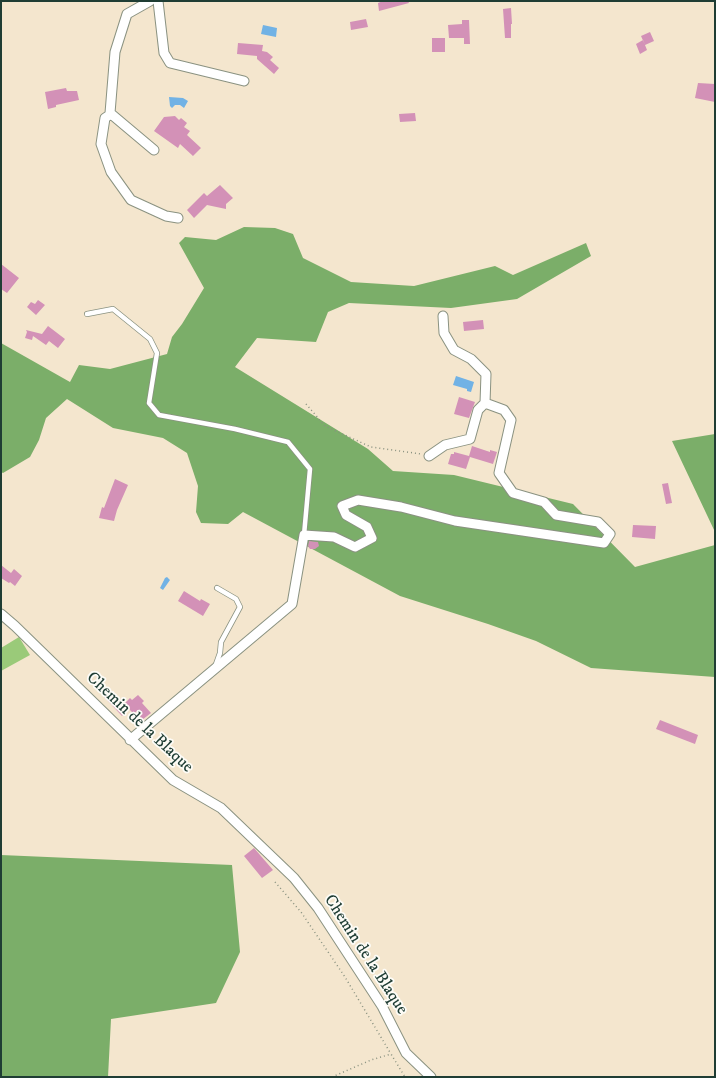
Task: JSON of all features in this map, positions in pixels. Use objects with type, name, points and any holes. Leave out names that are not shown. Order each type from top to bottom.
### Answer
[{"type":"street","points":[[150,1],[127,14],[115,52],[110,113],[154,150]]},
{"type":"street","points":[[158,1],[164,53],[170,62],[244,81]]},
{"type":"street","points":[[111,114],[105,118],[101,144],[111,172],[131,200],[166,216],[178,218]]},
{"type":"street","points":[[429,456],[445,445],[470,439],[478,410],[484,403],[486,374],[471,359],[454,350],[444,333],[443,316]]},
{"type":"street","points":[[130,740],[292,604],[304,535],[334,537],[355,547],[372,538],[367,527],[346,515],[342,506],[358,500],[401,506],[455,521],[604,543],[610,534],[598,522],[556,515],[544,502],[513,493],[499,474],[511,420],[504,410],[484,403]]},
{"type":"street","name":"Chemin de la Blaque","points":[[1,614],[173,780],[221,808],[294,878],[318,908],[382,1006],[406,1053],[431,1077]]},
{"type":"lane","points":[[87,314],[113,309],[150,339],[157,354],[149,403],[159,415],[235,429],[288,442],[310,468],[304,535]]},
{"type":"lane","points":[[214,670],[222,642],[240,606],[236,599],[217,588]]},
{"type":"path","points":[[306,404],[324,426],[371,447],[429,456]]},
{"type":"path","points":[[275,882],[301,912],[322,943],[405,1077]]},
{"type":"path","points":[[332,1077],[371,1060],[391,1054]]},
{"type":"green space","points":[[244,227],[275,228],[293,234],[303,258],[351,282],[414,286],[495,266],[513,275],[586,243],[591,256],[517,299],[451,308],[349,303],[328,312],[316,342],[257,338],[235,367],[368,449],[393,471],[454,475],[573,504],[635,567],[715,545],[715,677],[591,668],[536,641],[400,596],[243,512],[228,524],[201,523],[196,512],[198,486],[187,453],[163,438],[113,428],[67,399],[46,418],[39,440],[30,457],[3,473],[1,472],[1,343],[70,382],[79,365],[110,369],[167,354],[172,337],[182,324],[204,288],[179,243],[185,237],[216,240]]},
{"type":"green space","points":[[715,434],[715,532],[672,441]]},
{"type":"green space","points":[[19,637],[30,655],[1,671],[1,648]]},
{"type":"green space","points":[[1,855],[232,865],[240,952],[216,1003],[111,1019],[108,1077],[1,1077]]},
{"type":"water","points":[[263,25],[277,28],[276,37],[261,34]]},
{"type":"water","points":[[169,97],[183,98],[188,101],[184,108],[180,105],[175,105],[172,108],[170,106]]},
{"type":"water","points":[[456,376],[474,382],[471,392],[467,391],[467,389],[453,385]]},
{"type":"water","points":[[167,577],[170,580],[163,590],[160,588]]},
{"type":"building","points":[[383,1],[408,1],[409,3],[379,11],[378,3]]},
{"type":"building","points":[[511,8],[511,38],[505,38],[503,9]]},
{"type":"building","points":[[366,19],[368,27],[351,30],[350,22]]},
{"type":"building","points":[[462,20],[469,20],[470,44],[464,44],[464,38],[449,38],[448,25],[462,24]]},
{"type":"building","points":[[650,32],[654,41],[645,45],[641,36]]},
{"type":"building","points":[[432,38],[445,38],[445,52],[432,52]]},
{"type":"building","points":[[643,40],[647,50],[640,54],[636,44]]},
{"type":"building","points":[[238,43],[263,45],[262,51],[267,52],[273,57],[270,60],[279,68],[274,74],[257,59],[257,56],[237,54]]},
{"type":"building","points":[[698,83],[715,84],[715,102],[695,98]]},
{"type":"building","points":[[66,88],[67,91],[77,91],[79,100],[56,105],[56,107],[48,109],[45,92]]},
{"type":"building","points":[[415,113],[416,121],[400,122],[399,114]]},
{"type":"building","points":[[175,116],[179,120],[181,118],[187,123],[184,127],[190,131],[187,135],[201,148],[193,156],[180,144],[178,148],[154,131],[164,117]]},
{"type":"building","points":[[220,185],[233,198],[226,204],[226,209],[207,205],[194,218],[187,210],[204,193],[207,196]]},
{"type":"building","points":[[1,264],[19,278],[7,293],[1,289]]},
{"type":"building","points":[[38,300],[45,305],[36,315],[27,307],[31,302],[35,304]]},
{"type":"building","points":[[483,320],[484,329],[464,331],[463,322]]},
{"type":"building","points":[[48,326],[65,339],[58,348],[49,341],[46,345],[33,336],[32,340],[25,338],[27,332],[26,330],[42,334]]},
{"type":"building","points":[[459,397],[475,402],[469,418],[454,414]]},
{"type":"building","points":[[472,446],[490,452],[490,450],[497,452],[493,464],[470,457],[466,469],[448,464],[451,454],[454,454],[454,452],[469,456]]},
{"type":"building","points":[[115,479],[128,485],[114,521],[99,518],[102,507],[104,508]]},
{"type":"building","points":[[668,483],[672,503],[666,504],[662,484]]},
{"type":"building","points":[[633,525],[656,526],[655,539],[632,537]]},
{"type":"building","points":[[309,541],[318,542],[319,546],[315,549],[310,549],[308,546]]},
{"type":"building","points":[[1,565],[11,573],[14,569],[22,576],[15,586],[1,578]]},
{"type":"building","points":[[184,591],[200,601],[201,599],[210,604],[203,616],[178,601]]},
{"type":"building","points":[[110,692],[123,705],[130,698],[132,700],[138,695],[144,701],[142,703],[151,713],[142,720],[137,711],[134,714],[129,709],[122,716],[104,697]]},
{"type":"building","points":[[660,720],[698,735],[695,744],[656,729]]},
{"type":"building","points":[[254,848],[273,870],[262,878],[244,856]]}]
